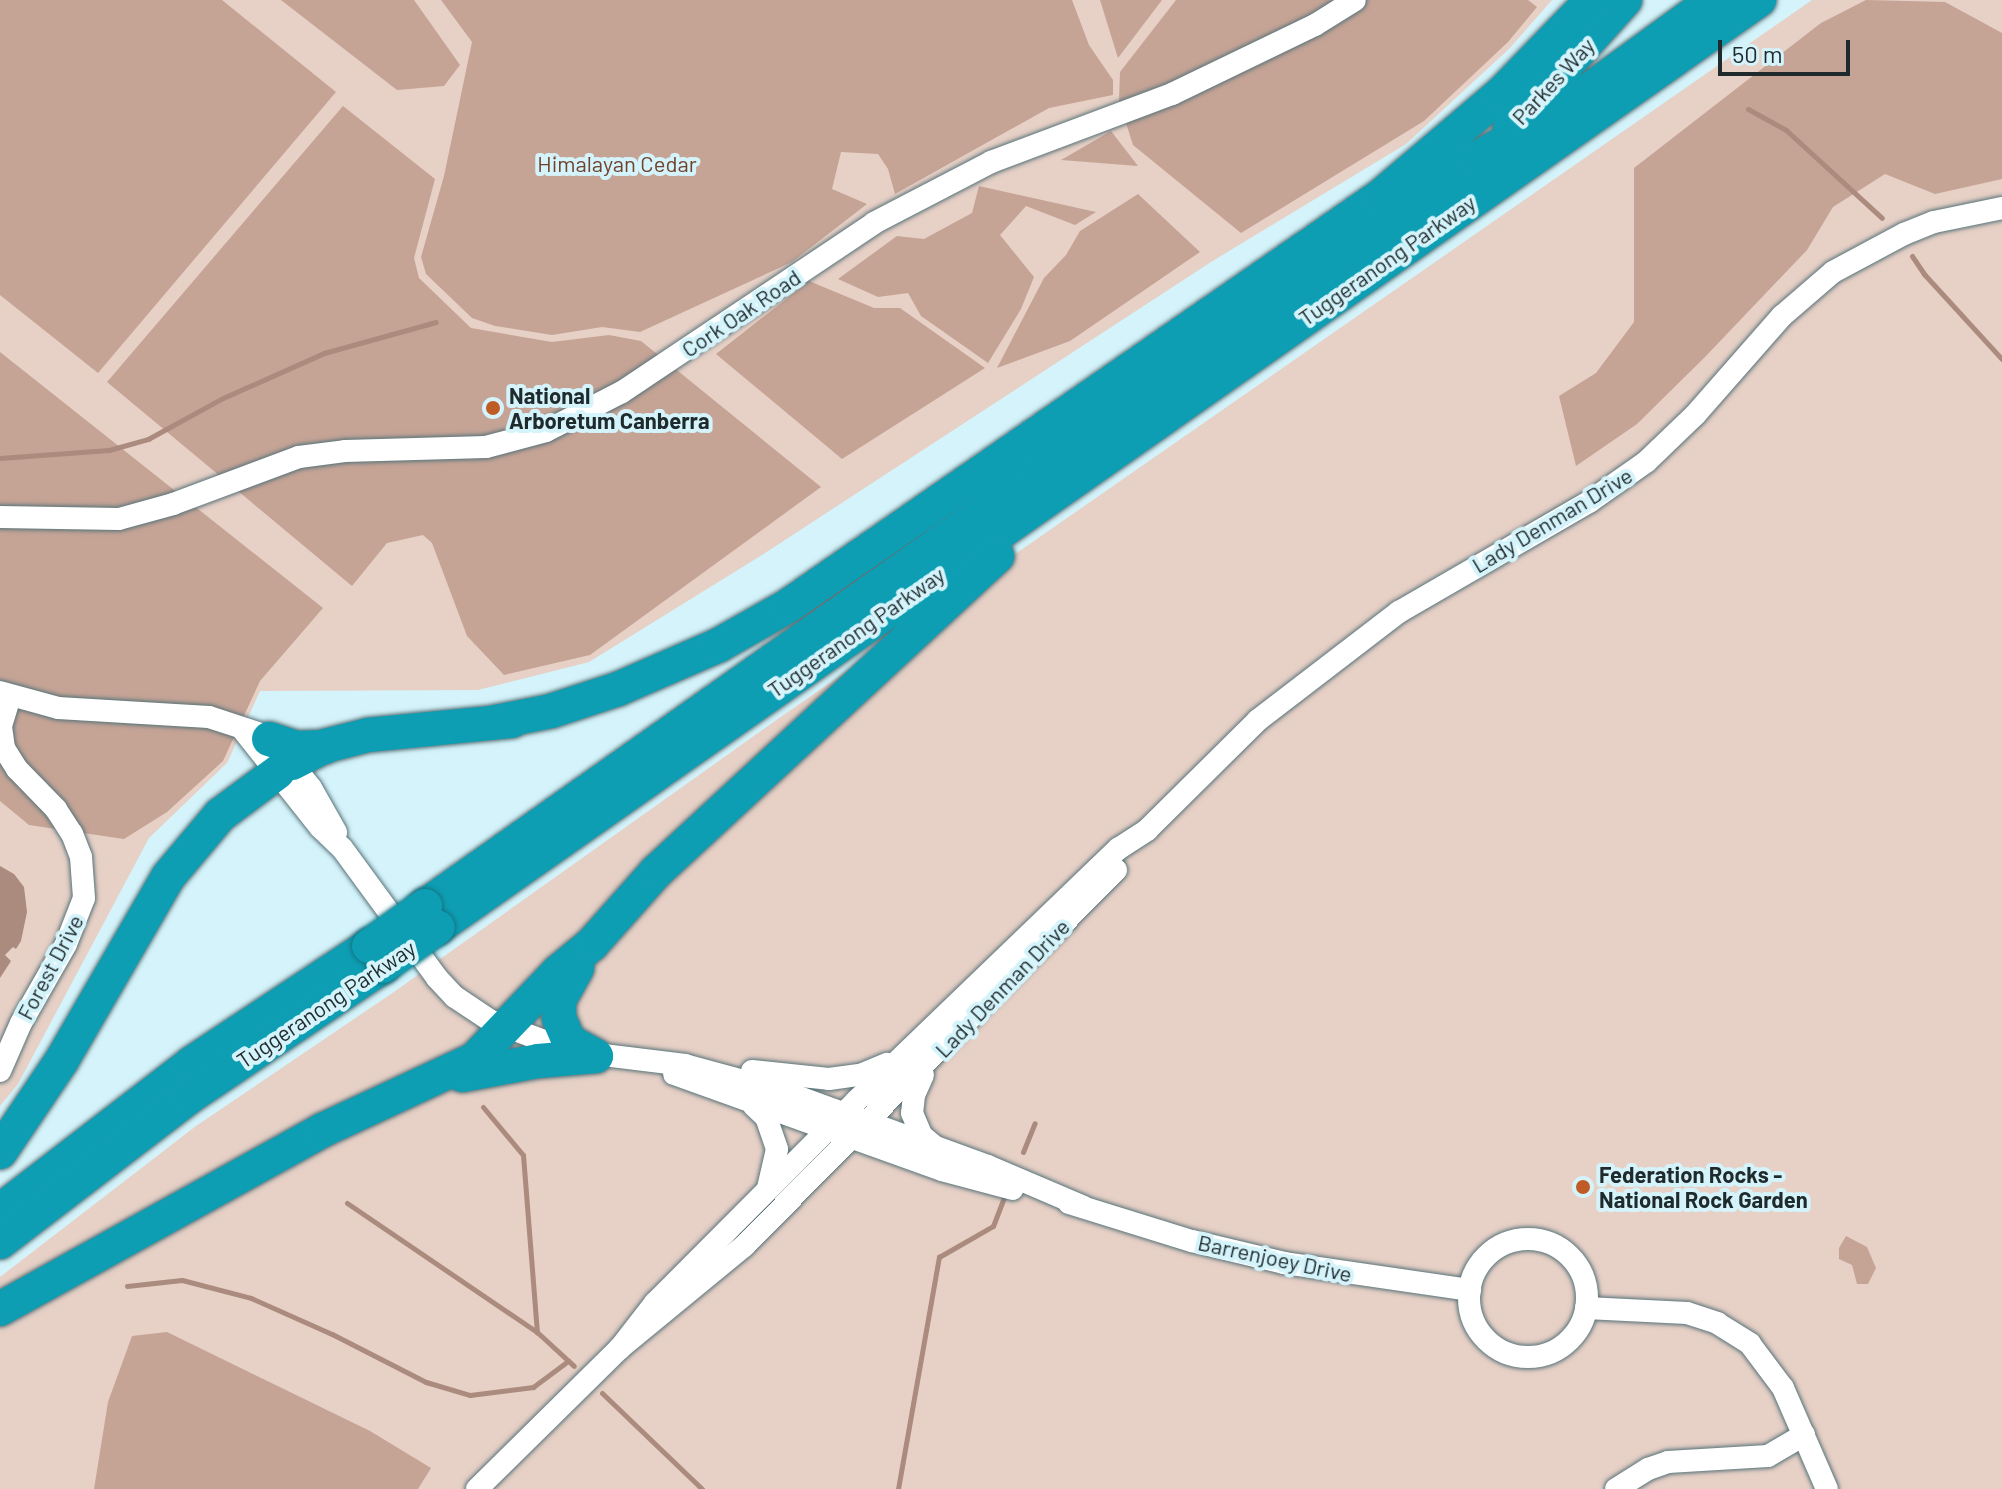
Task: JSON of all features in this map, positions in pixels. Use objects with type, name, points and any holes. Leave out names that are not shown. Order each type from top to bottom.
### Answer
[{"type":"highway","points":[[491,723],[551,711],[618,689],[719,645],[788,606],[1381,196],[1502,93],[1592,0]]},
{"type":"highway","name":"Parkes Way","points":[[1477,158],[1550,86],[1625,0]]},
{"type":"highway","points":[[1477,158],[1555,115],[1716,15],[1759,0]]},
{"type":"highway","points":[[1716,15],[1772,0]]},
{"type":"highway","name":"Tuggeranong Parkway","points":[[431,916],[1140,433],[1716,15]]},
{"type":"highway","name":"Tuggeranong Parkway","points":[[0,1242],[376,956],[1477,158]]},
{"type":"highway","points":[[0,1309],[323,1130],[466,1065],[507,1029],[558,972],[592,944],[656,872],[888,654],[1140,433]]},
{"type":"highway","points":[[256,734],[296,748],[325,746],[396,730],[491,723],[593,710],[662,689],[776,634],[1039,473]]},
{"type":"highway","points":[[0,1152],[62,1060],[168,877],[220,815],[285,768],[325,746]]},
{"type":"highway","points":[[592,944],[562,991],[558,1011],[569,1041],[610,1058]]},
{"type":"highway","name":"Tuggeranong Parkway","points":[[0,1211],[192,1063],[376,956]]},
{"type":"highway","points":[[411,1090],[481,1070],[610,1058]]},
{"type":"street","name":"Cork Oak Road","points":[[0,517],[119,519],[173,504],[299,457],[345,451],[486,447],[546,431],[622,392],[874,223],[991,162],[1172,94],[1315,25],[1355,0]]},
{"type":"street","name":"Lady Denman Drive","points":[[620,1348],[655,1303],[901,1058],[1118,849],[1147,830],[1258,720],[1349,647],[1442,585],[1589,502],[1646,462],[1695,415],[1782,316],[1823,280],[1904,234],[1934,222],[2002,208]]},
{"type":"street","name":"Forest Drive","points":[[0,1071],[27,1012],[66,944],[84,898],[81,857],[72,834],[56,809],[17,769],[4,748],[1,726],[5,694],[58,708],[198,715],[256,734]]},
{"type":"street","points":[[256,734],[285,768],[320,827],[342,848],[437,978],[465,1005],[507,1029],[539,1042],[610,1058],[750,1103],[836,1123]]},
{"type":"street","name":"Lady Denman Drive","points":[[477,1489],[620,1348],[744,1246],[932,1060],[1130,857],[1147,830]]},
{"type":"street","points":[[610,1058],[829,1079],[863,1074],[901,1058]]},
{"type":"street","points":[[932,1060],[915,1089],[912,1113],[922,1136],[939,1148]]},
{"type":"street","points":[[672,1062],[788,1093],[836,1123]]},
{"type":"street","points":[[750,1103],[766,1117],[777,1149],[766,1192]]},
{"type":"street","name":"Barrenjoey Drive","points":[[836,1123],[942,1170],[1084,1207],[1192,1241],[1271,1260],[1470,1290]]},
{"type":"street","name":"Barrenjoey Drive","points":[[858,1131],[939,1148],[1084,1207]]},
{"type":"street","points":[[1541,1240],[1559,1248],[1574,1261],[1586,1288],[1586,1308],[1579,1327],[1565,1344],[1546,1353],[1515,1355],[1495,1347],[1480,1332],[1471,1313],[1470,1290],[1479,1264],[1493,1250],[1511,1241],[1541,1240]]},
{"type":"street","points":[[1586,1308],[1687,1313],[1717,1323],[1750,1344],[1783,1388],[1827,1489]]},
{"type":"street","points":[[1616,1489],[1648,1469],[1668,1462],[1768,1456],[1804,1435]]},
{"type":"green space","name":"National Arboretum Canberra","points":[[0,0],[1552,0],[1509,49],[1406,144],[1211,262],[762,555],[589,662],[478,690],[260,691],[227,763],[149,838],[18,1084],[0,1106]]},
{"type":"green space","points":[[0,0],[222,0],[336,92],[98,373],[0,295]]},
{"type":"green space","points":[[281,0],[414,0],[460,65],[444,86],[397,90]]},
{"type":"green space","name":"Himalayan Cedar","points":[[441,0],[1072,0],[1089,45],[1113,80],[1113,95],[1049,108],[895,194],[888,169],[878,154],[841,152],[832,189],[867,204],[792,262],[640,332],[602,327],[552,335],[495,326],[472,318],[426,274],[421,257],[444,176],[472,42]]},
{"type":"green space","points":[[1100,0],[1162,0],[1118,58]]},
{"type":"green space","points":[[1176,0],[1528,0],[1537,7],[1508,42],[1424,121],[1241,233],[1133,145],[1119,101],[1120,72]]},
{"type":"green space","points":[[1812,0],[2002,0],[2002,1489],[0,1489],[0,1277],[196,1126],[391,994],[775,721]]},
{"type":"green space","points":[[1866,0],[1945,2],[2002,33],[2002,179],[1935,194],[1885,174],[1833,207],[1807,250],[1705,357],[1637,424],[1576,466],[1559,396],[1596,373],[1634,322],[1634,168],[1821,23]]},
{"type":"green space","points":[[343,106],[435,179],[414,258],[419,278],[471,328],[552,342],[609,335],[641,341],[821,487],[590,655],[504,675],[467,636],[432,543],[423,535],[387,543],[352,586],[107,382]]},
{"type":"green space","points":[[1111,131],[1138,166],[1061,160]]},
{"type":"green space","points":[[979,186],[1096,212],[1075,225],[1026,206],[1000,235],[1034,277],[1021,309],[988,363],[921,316],[908,293],[878,297],[838,279],[897,236],[924,239],[972,213]]},
{"type":"green space","points":[[1138,194],[1200,252],[1070,341],[997,368],[1044,278],[1066,255],[1080,231]]},
{"type":"green space","points":[[809,281],[874,308],[900,308],[985,368],[842,459],[716,354]]},
{"type":"green space","points":[[0,352],[323,608],[260,681],[223,761],[167,812],[124,839],[29,825],[0,801]]},
{"type":"green space","points":[[1846,1236],[1867,1247],[1876,1268],[1868,1284],[1857,1284],[1852,1265],[1839,1259],[1839,1248]]},
{"type":"green space","points":[[167,1332],[370,1431],[431,1468],[418,1489],[94,1489],[108,1402],[132,1336]]},
{"type":"shaded area","points":[[0,866],[14,874],[24,887],[27,912],[21,941],[16,949],[13,947],[5,955],[11,961],[0,978]]},
{"type":"waterway","points":[[1748,109],[1786,130],[1882,218]]},
{"type":"waterway","points":[[1912,256],[1924,274],[2002,359]]},
{"type":"waterway","points":[[0,458],[109,450],[148,439],[223,398],[324,353],[436,322]]},
{"type":"waterway","points":[[483,1107],[523,1155],[537,1332],[574,1366]]},
{"type":"waterway","points":[[1023,1152],[1035,1123]]},
{"type":"waterway","points":[[898,1489],[939,1257],[993,1226],[1004,1198]]},
{"type":"waterway","points":[[347,1203],[537,1332]]},
{"type":"waterway","points":[[127,1286],[182,1280],[251,1298],[332,1334],[426,1382],[470,1395],[533,1387],[568,1361]]},
{"type":"waterway","points":[[602,1393],[702,1489]]},
{"type":"place","name":"National Arboretum Canberra","points":[[493,408]]},
{"type":"place","name":"Federation Rocks - National Rock Garden","points":[[1583,1187]]}]
